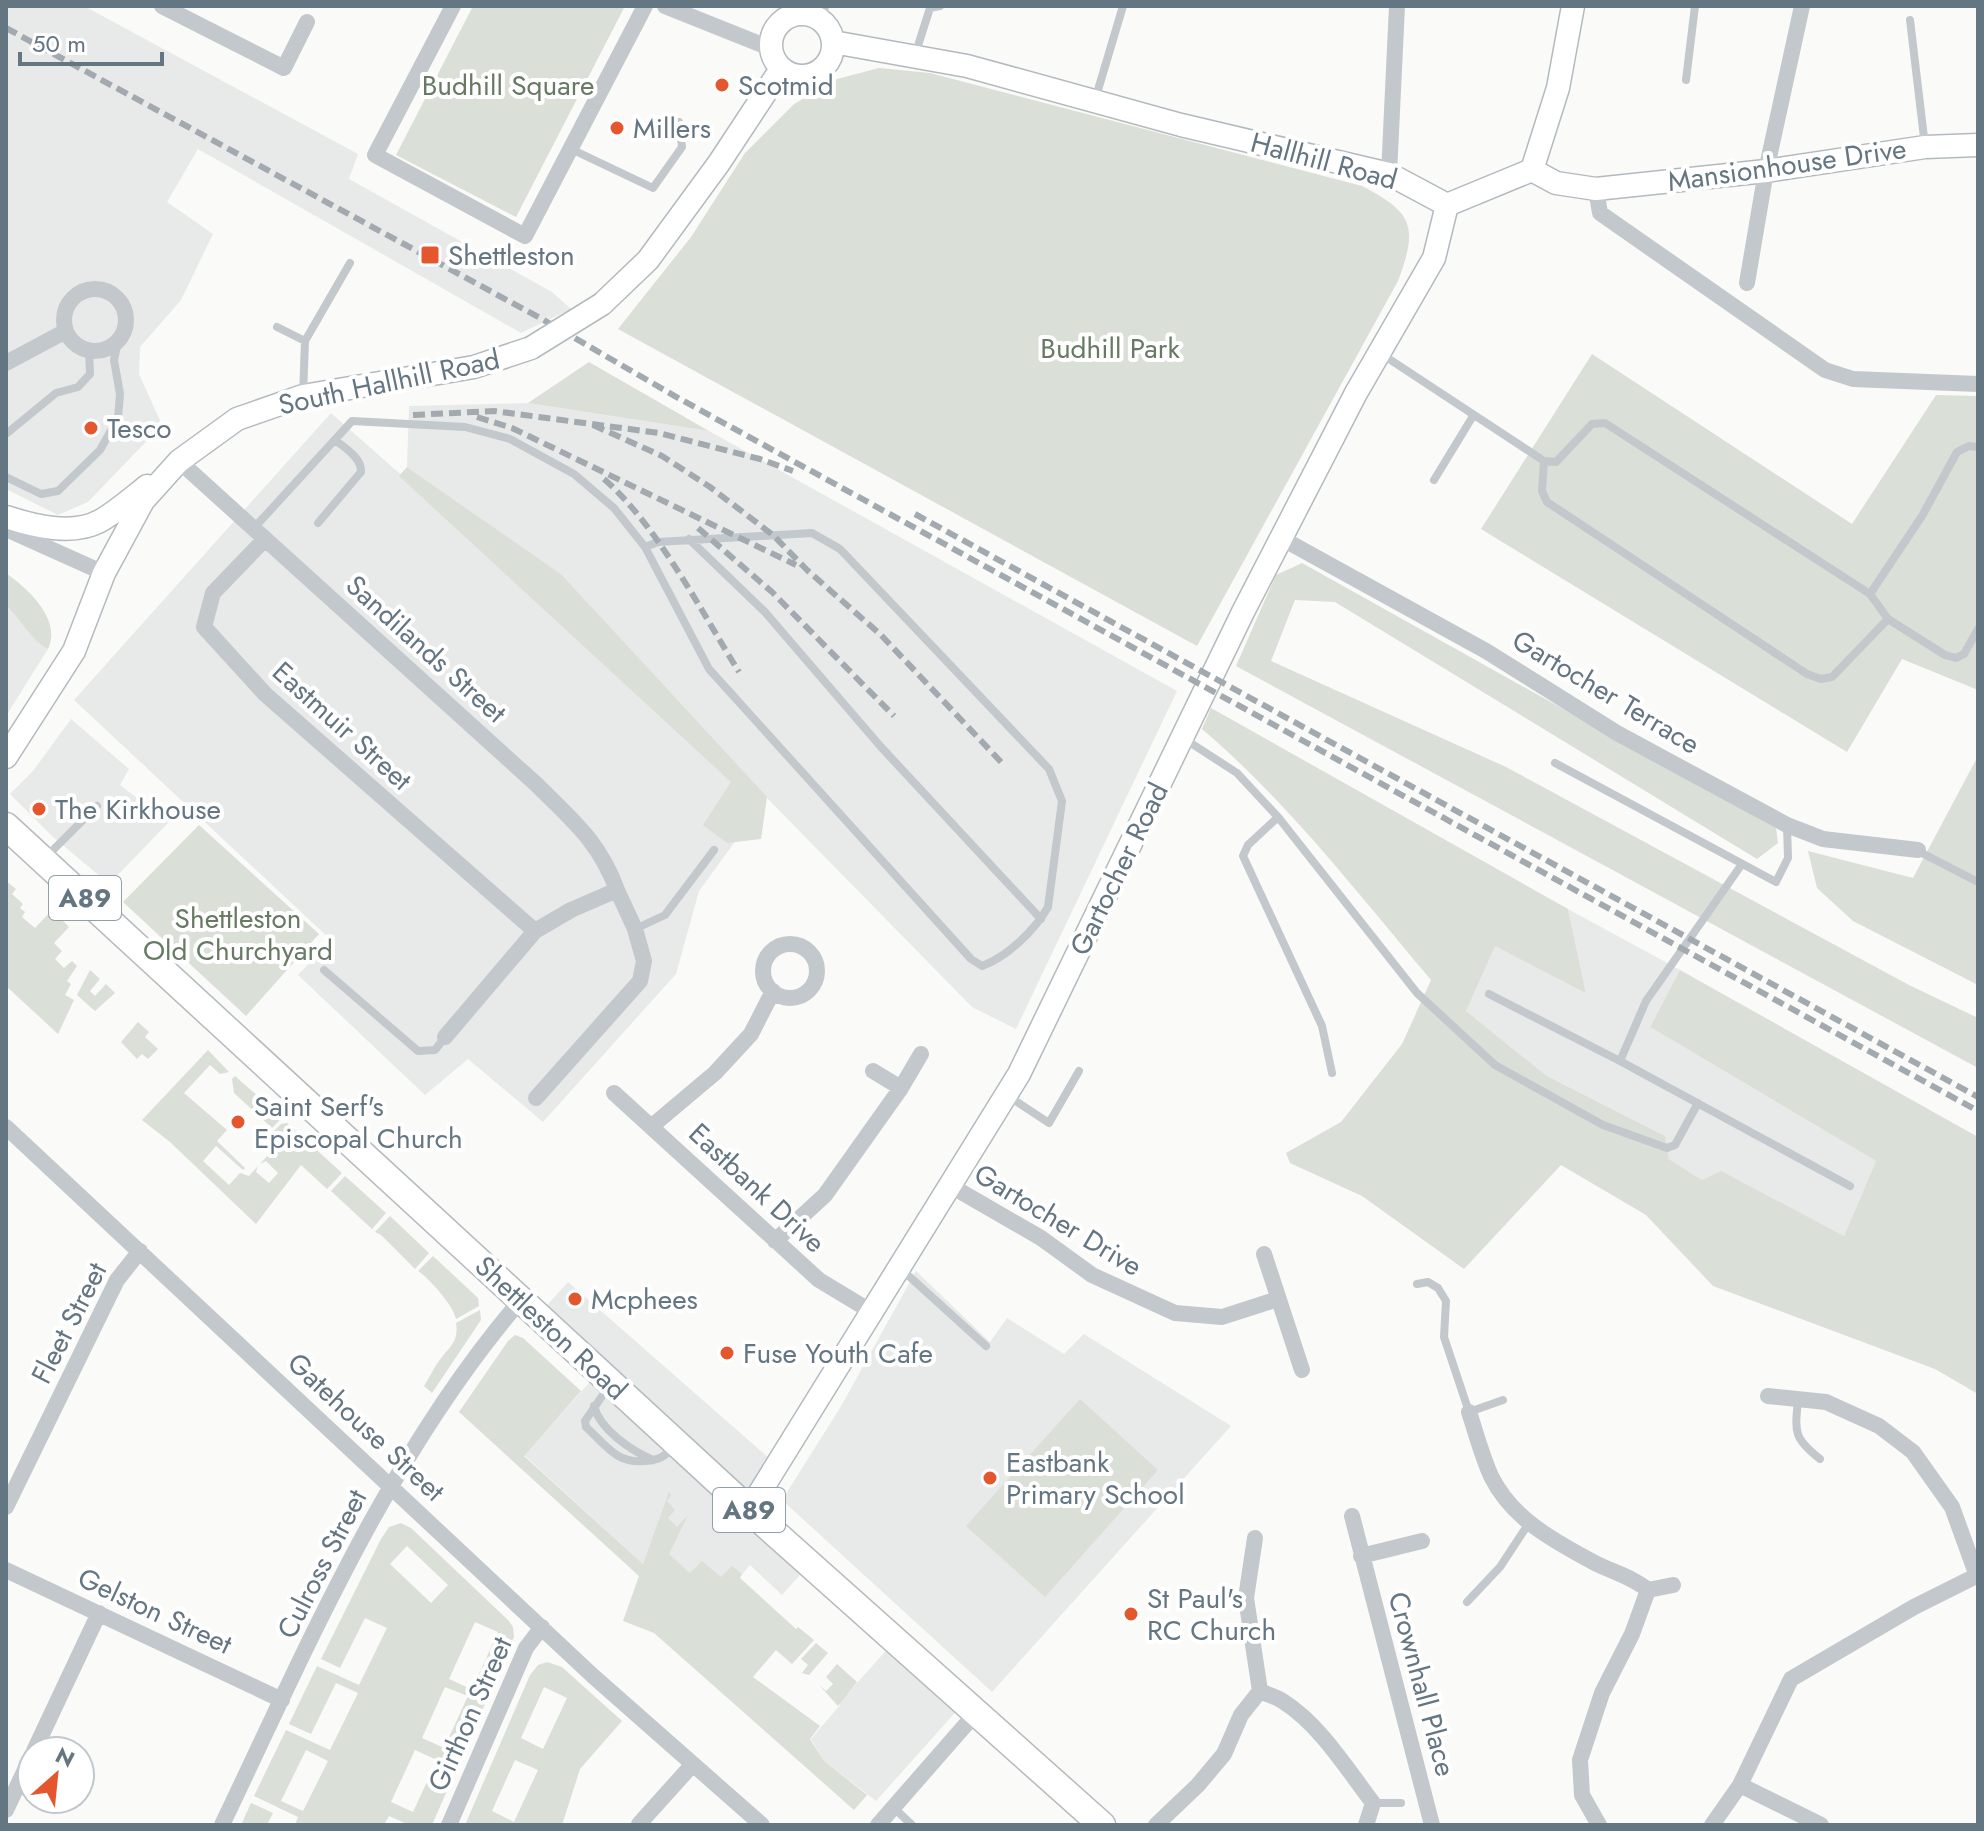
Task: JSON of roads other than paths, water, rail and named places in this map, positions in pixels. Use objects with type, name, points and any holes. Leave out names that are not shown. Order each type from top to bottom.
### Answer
[{"type":"main road","name":"Shettleston Road","points":[[6,826],[676,1444],[1102,1825]]},
{"type":"street","points":[[453,6],[375,155],[525,236],[645,6]]},
{"type":"street","points":[[665,6],[770,48]]},
{"type":"street","points":[[1389,174],[1397,6]]},
{"type":"street","points":[[1532,170],[1558,88],[1573,6]]},
{"type":"street","points":[[1747,283],[1766,171],[1802,6]]},
{"type":"street","points":[[171,8],[284,68],[307,22]]},
{"type":"street","points":[[819,12],[833,42],[831,56],[818,72],[799,77],[781,69],[770,48],[773,32],[787,18],[819,12]]},
{"type":"street","name":"Hallhill Road","points":[[833,42],[967,66],[1196,128],[1389,174],[1447,205]]},
{"type":"street","name":"South Hallhill Road","points":[[6,757],[74,651],[104,573],[143,501],[179,461],[237,419],[303,396],[474,367],[531,348],[602,304],[648,260],[719,163],[781,69]]},
{"type":"street","name":"Mansionhouse Drive","points":[[1596,189],[1766,171],[1925,147],[1978,145]]},
{"type":"street","points":[[1532,170],[1556,183],[1596,189],[1600,213],[1825,370],[1853,379],[1978,384]]},
{"type":"street","points":[[1447,205],[1532,170]]},
{"type":"street","name":"Gartocher Road","points":[[749,1510],[1019,1074],[1281,538],[1379,353],[1434,258],[1447,205]]},
{"type":"street","points":[[88,289],[114,295],[125,310],[126,326],[118,341],[100,350],[79,347],[66,331],[64,314],[72,298],[88,289]]},
{"type":"street","points":[[6,363],[66,331]]},
{"type":"street","points":[[6,517],[35,526],[58,528],[98,522],[179,461]]},
{"type":"street","name":"Sandilands Street","points":[[179,461],[536,784],[590,838],[607,862],[635,929],[644,961],[640,981],[536,1098]]},
{"type":"street","points":[[6,529],[104,573]]},
{"type":"street","name":"Eastmuir Street","points":[[260,533],[213,593],[204,627],[265,694],[535,931]]},
{"type":"street","name":"Gartocher Terrace","points":[[1281,538],[1486,651],[1617,733],[1787,825],[1823,839],[1918,850]]},
{"type":"street","points":[[445,1037],[535,931],[571,910],[617,890]]},
{"type":"street","points":[[652,1126],[715,1073],[751,1034],[773,991]]},
{"type":"street","points":[[775,1241],[825,1195],[901,1088],[921,1054]]},
{"type":"street","points":[[873,1071],[901,1088]]},
{"type":"street","name":"Eastbank Drive","points":[[614,1093],[819,1280],[872,1312]]},
{"type":"street","name":"Gatehouse Street","points":[[6,1127],[542,1627],[762,1825]]},
{"type":"street","name":"Gartocher Drive","points":[[951,1186],[1041,1238],[1092,1275],[1175,1313],[1222,1317],[1278,1299]]},
{"type":"street","name":"Fleet Street","points":[[6,1507],[117,1280],[140,1251]]},
{"type":"street","points":[[1264,1254],[1302,1370]]},
{"type":"street","name":"Culross Street","points":[[222,1825],[356,1549],[449,1396],[520,1301]]},
{"type":"street","points":[[1712,1825],[1740,1785],[1791,1679],[1914,1607],[1978,1576],[1952,1507],[1913,1452],[1879,1426],[1826,1402],[1768,1396]]},
{"type":"street","points":[[1469,1412],[1491,1476],[1510,1505],[1545,1536],[1605,1568],[1633,1578],[1648,1590],[1673,1585]]},
{"type":"street","name":"Crownhall Place","points":[[1352,1516],[1432,1825]]},
{"type":"street","points":[[1156,1825],[1198,1785],[1224,1754],[1241,1715],[1260,1691],[1246,1598],[1255,1538]]},
{"type":"street","points":[[1361,1556],[1422,1541]]},
{"type":"street","name":"Gelston Street","points":[[6,1570],[282,1700]]},
{"type":"street","points":[[1599,1825],[1582,1795],[1580,1760],[1602,1693],[1632,1634],[1648,1590]]},
{"type":"street","points":[[41,1735],[99,1613]]},
{"type":"street","name":"Girthon Street","points":[[449,1825],[522,1657],[542,1627]]},
{"type":"street","points":[[1260,1691],[1283,1701],[1305,1720],[1373,1803],[1366,1825]]},
{"type":"street","points":[[878,1825],[975,1714]]},
{"type":"street","points":[[639,1824],[693,1764]]},
{"type":"street","points":[[1740,1785],[1821,1825]]},
{"type":"street","points":[[6,1810],[16,1789]]},
{"type":"lane","points":[[915,56],[930,8],[940,6]]},
{"type":"lane","points":[[1095,101],[1123,6]]},
{"type":"lane","points":[[1686,80],[1695,6]]},
{"type":"lane","points":[[1910,20],[1925,147]]},
{"type":"lane","points":[[571,149],[653,188],[682,147],[679,122]]},
{"type":"lane","points":[[303,396],[305,341],[350,263]]},
{"type":"lane","points":[[277,327],[305,341]]},
{"type":"lane","points":[[6,477],[41,494],[58,491],[100,450],[118,418],[120,394],[114,360],[118,341]]},
{"type":"lane","points":[[6,434],[56,393],[78,387],[90,374],[89,350]]},
{"type":"lane","points":[[1379,353],[1544,461],[1556,462],[1592,424],[1605,423],[1870,594],[1888,619],[1945,655],[1956,658],[1964,654],[1978,629]]},
{"type":"lane","points":[[1434,480],[1473,416]]},
{"type":"lane","points":[[260,533],[352,421],[465,427],[510,439],[574,474],[614,508],[645,547],[709,669],[971,959],[982,966],[997,961],[1041,919],[1048,907],[1062,801],[1049,769],[840,549],[812,533],[689,539],[658,542],[645,547]]},
{"type":"lane","points":[[318,523],[361,472],[355,457],[335,440]]},
{"type":"lane","points":[[1870,594],[1922,516],[1957,452],[1969,446],[1978,447]]},
{"type":"lane","points":[[1544,461],[1542,491],[1547,502],[1807,674],[1821,679],[1832,677],[1888,619]]},
{"type":"lane","points":[[689,539],[765,612],[881,747],[1041,919]]},
{"type":"lane","points":[[1182,738],[1237,773],[1278,817],[1417,993],[1495,1065],[1603,1125],[1667,1148],[1675,1145],[1698,1103]]},
{"type":"lane","points":[[1555,763],[1776,882],[1788,858],[1787,825]]},
{"type":"lane","points":[[43,859],[97,806]]},
{"type":"lane","points":[[1278,817],[1248,845],[1243,856],[1322,1026],[1332,1073]]},
{"type":"lane","points":[[635,929],[665,915],[714,850]]},
{"type":"lane","points":[[1918,850],[1978,882]]},
{"type":"lane","points":[[1620,1061],[1646,1001],[1742,864]]},
{"type":"lane","points":[[324,970],[418,1051],[435,1050],[445,1037]]},
{"type":"lane","points":[[1489,994],[1850,1186]]},
{"type":"lane","points":[[1007,1095],[1049,1123],[1079,1071]]},
{"type":"lane","points":[[899,1268],[986,1346]]},
{"type":"lane","points":[[1417,1284],[1428,1282],[1438,1288],[1446,1301],[1444,1337],[1469,1412],[1503,1400]]},
{"type":"lane","points":[[611,1384],[594,1406],[585,1425],[620,1459],[629,1463],[654,1460],[664,1457],[676,1444]]},
{"type":"lane","points":[[1798,1399],[1795,1432],[1799,1441],[1820,1459]]},
{"type":"lane","points":[[594,1406],[599,1419],[632,1450],[654,1460]]},
{"type":"lane","points":[[1467,1602],[1500,1567],[1529,1522]]},
{"type":"lane","points":[[1373,1803],[1401,1803]]},
{"type":"lane","points":[[893,1807],[912,1825]]},
{"type":"railway","points":[[6,28],[540,318],[680,399],[1978,1111]]},
{"type":"railway","points":[[413,415],[494,411],[659,433],[760,459],[793,471]]},
{"type":"railway","points":[[477,417],[512,428],[796,565]]},
{"type":"railway","points":[[593,425],[662,456],[710,487],[773,535],[807,570],[881,635],[1003,764]]},
{"type":"railway","points":[[604,479],[660,544],[739,672]]},
{"type":"railway","points":[[915,514],[1978,1097]]},
{"type":"railway","points":[[698,528],[772,592],[894,716]]},
{"type":"place","name":"Scotmid","points":[[722,85]]},
{"type":"place","name":"Millers","points":[[617,128]]},
{"type":"place","name":"Shettleston","points":[[430,255]]},
{"type":"place","name":"Tesco","points":[[91,428]]},
{"type":"place","name":"The Kirkhouse","points":[[39,809]]},
{"type":"place","name":"Saint Serf's Episcopal Church","points":[[238,1122]]},
{"type":"place","name":"Mcphees","points":[[575,1299]]},
{"type":"place","name":"Fuse Youth Cafe","points":[[727,1353]]},
{"type":"place","name":"Eastbank Primary School","points":[[990,1478]]},
{"type":"place","name":"St Paul's RC Church","points":[[1131,1614]]},
{"type":"park label","name":"Budhill Square","points":[[508,85]]},
{"type":"park label","name":"Budhill Park","points":[[1110,348]]},
{"type":"park label","name":"Shettleston Old Churchyard","points":[[238,934]]}]
